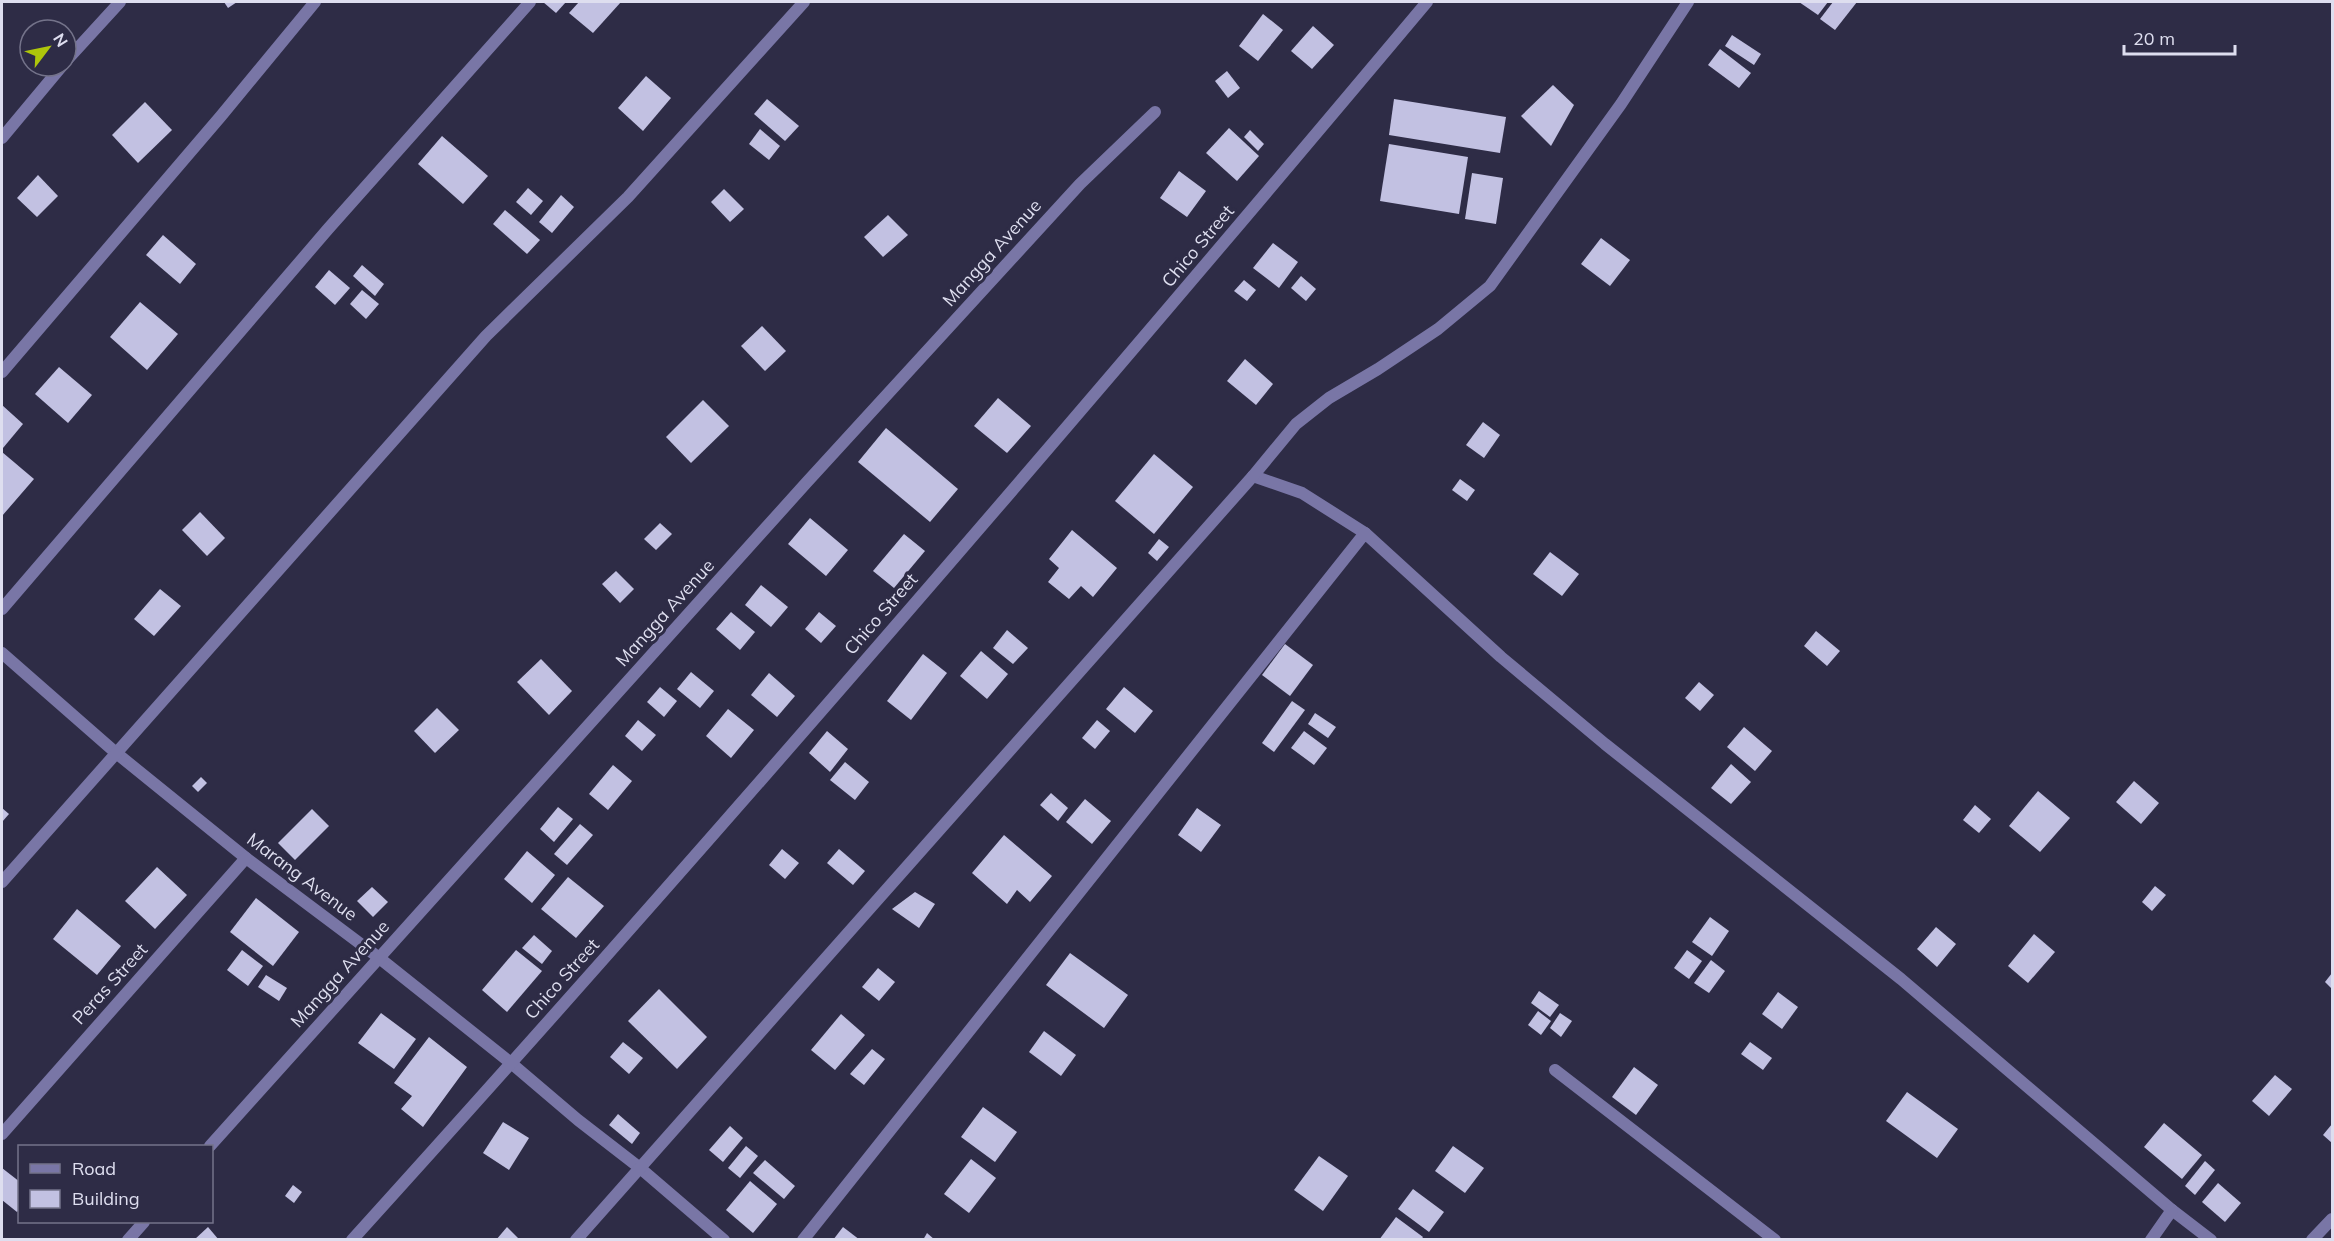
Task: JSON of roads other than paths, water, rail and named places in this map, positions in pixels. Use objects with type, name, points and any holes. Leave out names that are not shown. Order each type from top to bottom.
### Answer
[{"type":"street","points":[[78,48],[120,2]]},
{"type":"street","points":[[2,372],[221,116],[315,2]]},
{"type":"street","points":[[2,609],[328,229],[530,2]]},
{"type":"street","points":[[2,882],[486,336],[628,197],[804,2]]},
{"type":"street","name":"Chico Street","points":[[352,1239],[511,1064],[748,796],[1184,291],[1427,2]]},
{"type":"street","points":[[576,1239],[1253,476],[1296,424],[1329,398],[1438,329],[1490,286],[1621,104],[1688,2]]},
{"type":"street","points":[[2,138],[52,78]]},
{"type":"street","name":"Mangga Avenue","points":[[211,1145],[378,957],[1080,184],[1155,112]]},
{"type":"street","points":[[1253,476],[1302,493],[1365,532],[1510,664],[1605,744],[1901,979],[2172,1210],[2211,1239]]},
{"type":"street","points":[[803,1239],[1365,532]]},
{"type":"street","name":"Marang Avenue","points":[[2,653],[115,752],[246,858],[378,957],[578,1120],[640,1167],[724,1239]]},
{"type":"street","name":"Peras Street","points":[[2,1134],[246,858]]},
{"type":"street","points":[[1555,1070],[1775,1239]]},
{"type":"street","points":[[2151,1239],[2172,1210]]},
{"type":"street","points":[[2312,1239],[2332,1219]]},
{"type":"street","points":[[128,1239],[142,1223]]}]
